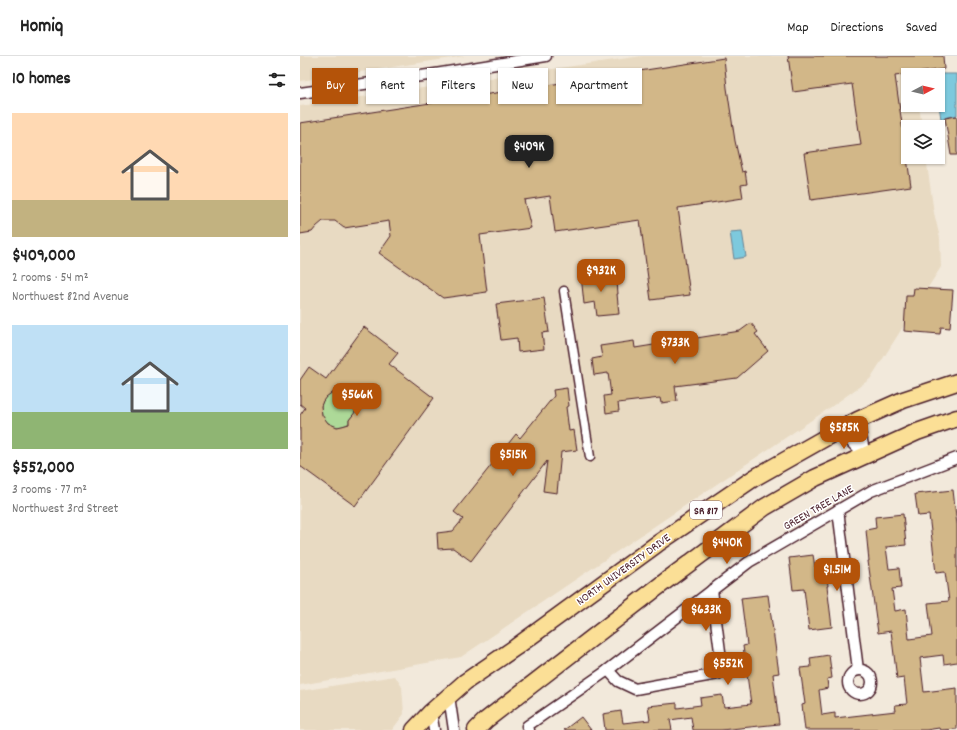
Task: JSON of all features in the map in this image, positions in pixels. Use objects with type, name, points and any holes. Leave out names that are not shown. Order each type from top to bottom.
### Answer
[{"type":"main road","name":"NORTH UNIVERSITY DRIVE","points":[[414,730],[431,712],[465,682],[516,647],[663,539],[754,478],[858,420],[903,400],[957,382]]},
{"type":"main road","name":"SR 817","points":[[476,730],[486,720],[765,507],[815,478],[917,432],[957,418]]},
{"type":"street","points":[[300,93],[435,74],[546,56]]},
{"type":"street","points":[[564,291],[590,457]]},
{"type":"street","points":[[858,420],[864,456]]},
{"type":"street","points":[[839,430],[864,456]]},
{"type":"street","name":"GREEN TREE LANE","points":[[528,728],[608,670],[750,562],[871,491],[957,458]]},
{"type":"street","points":[[838,510],[858,670]]},
{"type":"street","points":[[608,670],[618,681],[635,688],[718,674],[721,659],[712,590]]},
{"type":"street","points":[[449,696],[454,730]]},
{"type":"street","points":[[431,712],[434,730]]},
{"type":"shaded area","points":[[300,56],[465,56],[386,68],[366,68],[366,71],[358,72],[358,68],[312,68],[312,79],[300,81]]},
{"type":"shaded area","points":[[642,56],[913,56],[914,68],[901,68],[901,112],[920,112],[921,120],[901,120],[901,164],[927,164],[934,213],[940,238],[941,267],[870,379],[828,409],[461,657],[300,685],[300,106],[314,104],[358,104],[358,98],[366,96],[366,104],[419,104],[419,89],[427,87],[427,104],[490,104],[490,78],[498,77],[498,104],[548,104],[548,70],[556,69],[556,104],[642,104],[642,68],[560,68]]},
{"type":"shaded area","points":[[395,676],[402,687],[404,714],[392,730],[300,730],[300,691]]},
{"type":"green space","points":[[334,392],[348,395],[354,403],[355,413],[349,420],[349,423],[341,426],[334,426],[327,422],[323,417],[321,410],[322,403],[326,397]]},
{"type":"water","points":[[945,74],[957,74],[957,115],[941,119],[940,112],[945,112]]},
{"type":"water","points":[[742,231],[746,257],[734,259],[730,232]]},
{"type":"building","points":[[788,56],[943,56],[944,68],[901,68],[901,75],[895,76],[901,120],[901,164],[908,164],[911,186],[811,200],[804,153],[861,145],[852,84],[793,92]]},
{"type":"building","points":[[724,58],[735,141],[742,172],[745,171],[747,184],[741,185],[743,198],[678,208],[690,295],[651,300],[640,220],[555,232],[550,196],[524,200],[531,228],[480,235],[487,292],[443,298],[379,253],[391,236],[389,221],[344,228],[335,221],[323,221],[312,232],[300,234],[300,123],[427,104],[490,104],[490,94],[498,93],[498,104],[548,104],[548,85],[556,84],[556,104],[642,104],[642,71]]},
{"type":"building","points":[[957,116],[957,155],[951,155],[945,118]]},
{"type":"building","points":[[608,272],[610,282],[617,281],[619,314],[597,316],[595,302],[584,304],[581,275]]},
{"type":"building","points":[[914,288],[953,290],[950,328],[941,327],[940,334],[904,331],[906,296],[913,296]]},
{"type":"building","points":[[544,298],[549,332],[542,333],[544,349],[518,352],[517,338],[501,340],[496,304]]},
{"type":"building","points":[[751,323],[758,332],[755,334],[768,351],[737,378],[675,386],[677,401],[661,403],[660,398],[618,403],[619,411],[606,413],[604,396],[611,395],[608,373],[594,375],[592,359],[602,357],[600,346],[634,341],[635,348],[740,331]]},
{"type":"building","points":[[364,327],[398,353],[389,364],[434,398],[355,506],[300,466],[300,415],[305,408],[300,404],[300,380],[309,367],[326,379]],"holes":[[[334,392],[349,395],[355,403],[356,411],[349,420],[349,424],[337,427],[328,423],[322,415],[321,406],[323,401],[330,394]]]},
{"type":"building","points":[[567,388],[569,406],[566,407],[569,431],[574,430],[577,450],[561,452],[557,493],[543,491],[547,461],[471,561],[453,548],[438,549],[437,533],[453,531],[463,519],[454,512],[516,434],[520,438],[554,396],[553,390]]},
{"type":"building","points":[[953,490],[957,525],[957,662],[944,664],[943,655],[920,658],[924,692],[957,688],[957,729],[805,730],[802,705],[805,704],[800,668],[811,667],[810,658],[829,655],[832,678],[827,679],[828,688],[819,690],[822,715],[835,713],[835,718],[896,711],[895,705],[907,704],[904,678],[897,679],[891,631],[878,633],[868,561],[866,530],[876,528],[875,517],[903,514],[906,545],[886,547],[889,569],[899,568],[901,588],[892,589],[895,611],[906,609],[909,639],[932,636],[928,603],[949,601],[945,572],[936,573],[929,515],[918,516],[915,494]]},
{"type":"building","points":[[813,555],[815,567],[826,566],[832,627],[809,630],[804,589],[793,590],[789,558]]},
{"type":"building","points":[[768,595],[779,673],[773,674],[779,724],[721,730],[693,730],[691,717],[670,720],[672,730],[605,730],[603,714],[621,711],[623,723],[650,720],[648,706],[677,703],[677,708],[701,705],[700,698],[722,695],[724,707],[751,704],[743,646],[747,645],[741,598]]},
{"type":"building","points":[[581,717],[591,730],[564,730]]}]
